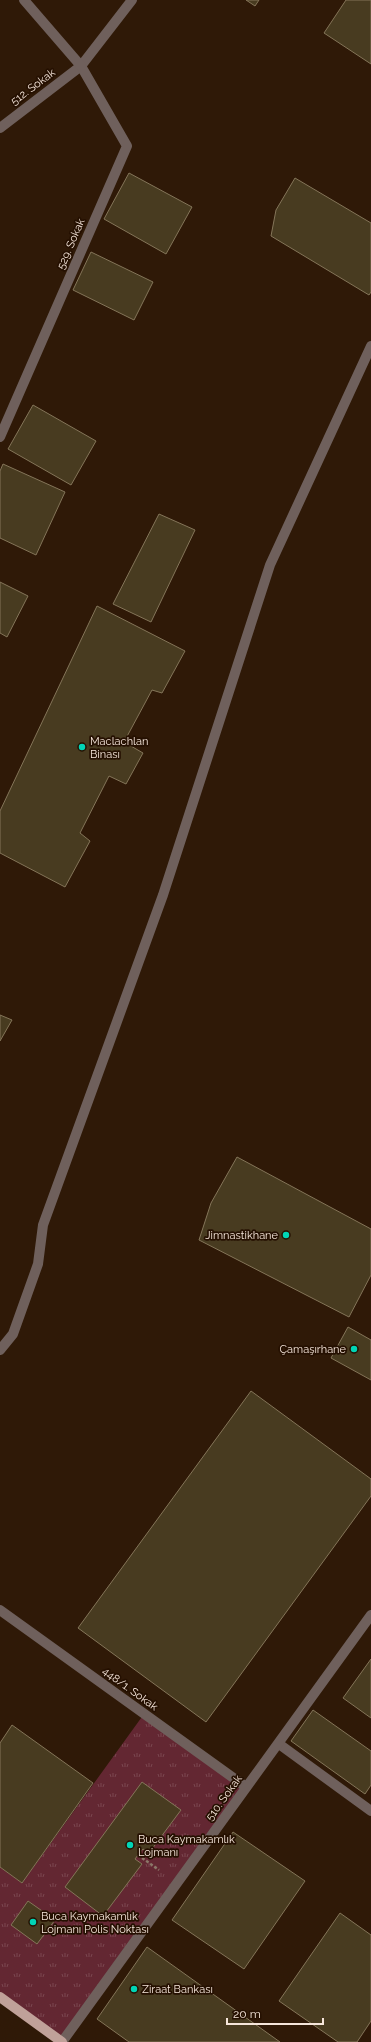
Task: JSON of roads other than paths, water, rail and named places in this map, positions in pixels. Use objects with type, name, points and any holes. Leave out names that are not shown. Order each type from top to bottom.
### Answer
[{"type":"main road","points":[[0,1997],[62,2042]]},
{"type":"street","points":[[24,0],[81,66]]},
{"type":"street","name":"512. Sokak","points":[[0,128],[81,66],[132,0]]},
{"type":"street","name":"529. Sokak","points":[[0,437],[126,146],[81,66]]},
{"type":"street","points":[[0,1350],[13,1334],[38,1264],[42,1225],[163,895],[270,565],[368,358],[371,346]]},
{"type":"street","name":"448/1. Sokak","points":[[0,1610],[246,1787]]},
{"type":"street","name":"510. Sokak","points":[[62,2042],[371,1615]]},
{"type":"street","points":[[279,1744],[371,1810]]},
{"type":"place","name":"Maclachlan Binası","points":[[82,747]]},
{"type":"place","name":"Jimnastikhane","points":[[286,1235]]},
{"type":"place","name":"Çamaşırhane","points":[[354,1349]]},
{"type":"place","name":"Buca Kaymakamlık Lojmanı","points":[[130,1845]]},
{"type":"place","name":"Buca Kaymakamlık Lojmanı Polis Noktası","points":[[33,1922]]},
{"type":"place","name":"Ziraat Bankası","points":[[134,1989]]}]
